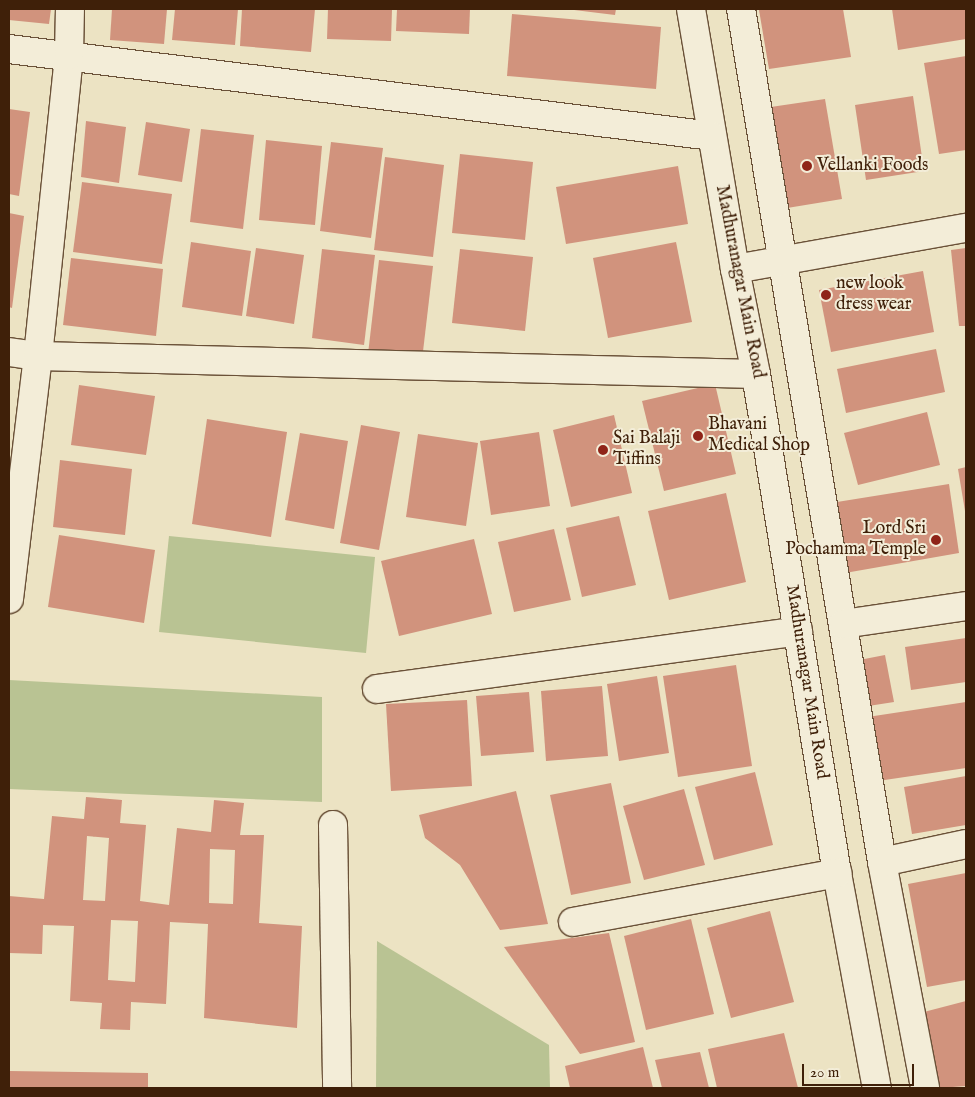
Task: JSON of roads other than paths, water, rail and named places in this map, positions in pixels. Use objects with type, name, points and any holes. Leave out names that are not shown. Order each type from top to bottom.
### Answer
[{"type":"street","points":[[9,599],[38,356],[68,55],[70,9]]},
{"type":"street","name":"Madhuranagar Main Road","points":[[691,9],[735,268],[756,374],[836,873],[877,1088]]},
{"type":"street","points":[[741,9],[882,862],[925,1088]]},
{"type":"street","points":[[9,49],[712,136]]},
{"type":"street","points":[[735,268],[966,228]]},
{"type":"street","points":[[9,352],[38,356],[756,374]]},
{"type":"street","points":[[843,624],[966,606]]},
{"type":"street","points":[[377,689],[798,631]]},
{"type":"street","points":[[333,824],[338,1088]]},
{"type":"street","points":[[882,862],[966,844]]},
{"type":"street","points":[[573,922],[836,873]]},
{"type":"place","name":"Vellanki Foods","points":[[807,166]]},
{"type":"place","name":"new look dress wear","points":[[826,295]]},
{"type":"place","name":"Bhavani Medical Shop","points":[[698,436]]},
{"type":"place","name":"Sai Balaji Tiffins","points":[[603,450]]},
{"type":"place","name":"Lord Sri Pochamma Temple","points":[[936,540]]}]
